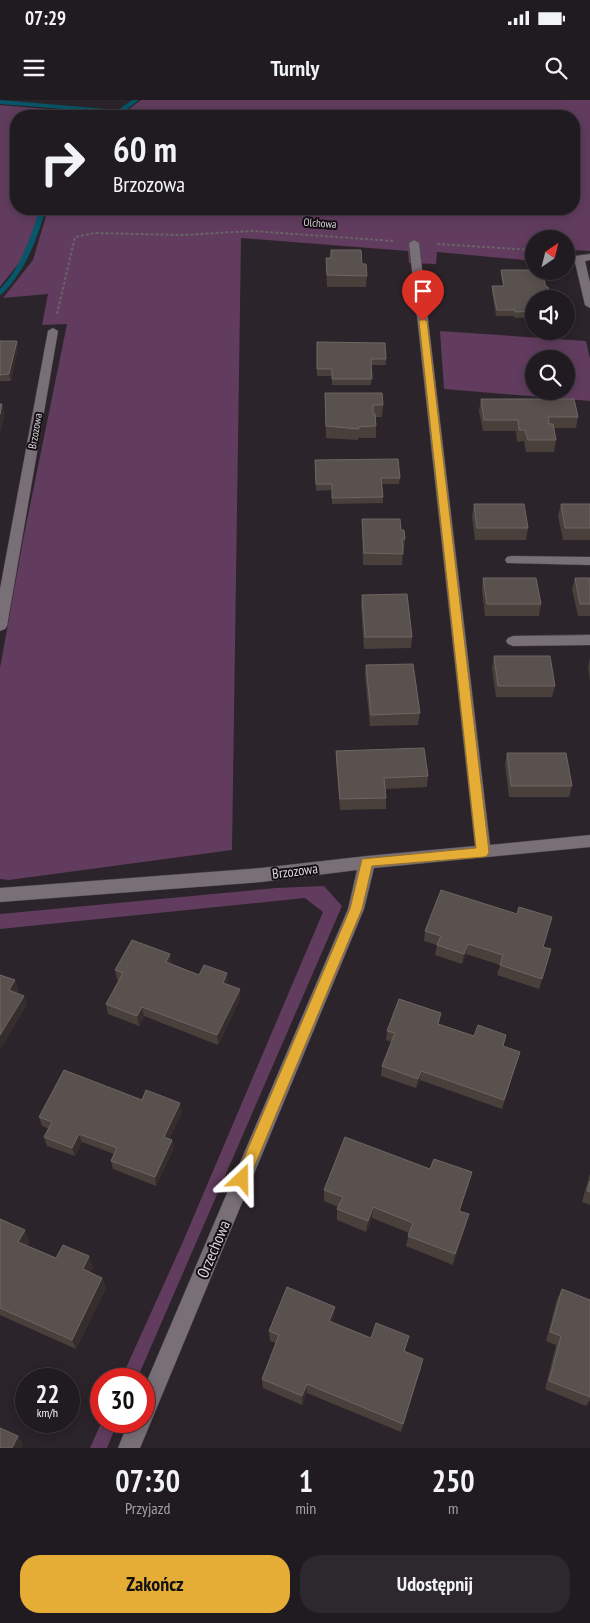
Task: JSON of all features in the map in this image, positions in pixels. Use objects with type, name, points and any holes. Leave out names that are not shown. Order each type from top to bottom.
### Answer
[{"type":"street","points":[[414,243],[483,852]]},
{"type":"street","points":[[590,257],[578,258],[590,305]]},
{"type":"street","name":"Brzozowa","points":[[0,626],[53,331]]},
{"type":"street","points":[[512,560],[590,561]]},
{"type":"street","points":[[513,641],[590,640]]},
{"type":"street","name":"Brzozowa","points":[[0,895],[261,875],[367,862],[590,840]]},
{"type":"street","name":"Orzechowa","points":[[155,1386],[356,909],[367,862]]},
{"type":"street","points":[[129,1448],[135,1433]]},
{"type":"path","name":"Olchowa","points":[[53,331],[75,236],[95,233],[183,235],[252,231],[525,249]]},
{"type":"shaded area","points":[[141,100],[590,100],[590,251],[575,250],[575,230],[525,230],[525,260],[437,252],[436,264],[409,263],[408,251],[241,238],[232,850],[9,880],[0,879],[0,668],[24,535],[67,324],[42,325],[48,294],[3,298],[33,260],[46,215],[580,215],[580,110],[128,110]]},
{"type":"shaded area","points":[[0,105],[60,110],[10,110],[10,215],[39,215],[22,259],[0,287]]},
{"type":"shaded area","points":[[440,331],[525,337],[525,340],[586,341],[590,359],[590,401],[575,400],[575,350],[525,350],[525,396],[444,389]]},
{"type":"shaded area","points":[[324,886],[342,906],[142,1368],[126,1368],[182,1244],[323,912],[305,898],[0,929],[0,914],[276,888]]},
{"type":"shaded area","points":[[97,1433],[113,1433],[107,1448],[90,1448]]},
{"type":"building","points":[[331,250],[361,250],[362,264],[366,264],[367,276],[327,275],[326,258],[331,258]]},
{"type":"building","points":[[501,270],[525,270],[525,280],[544,280],[549,290],[525,290],[525,311],[497,310],[492,286],[504,286]]},
{"type":"building","points":[[0,341],[17,341],[9,374],[0,375]]},
{"type":"building","points":[[317,342],[385,343],[386,359],[371,359],[372,379],[332,379],[332,369],[317,369]]},
{"type":"building","points":[[325,393],[382,393],[383,405],[373,405],[376,426],[358,427],[359,429],[326,426]]},
{"type":"building","points":[[481,399],[574,400],[578,417],[548,417],[549,424],[553,424],[556,440],[528,440],[525,430],[519,430],[518,420],[484,420]]},
{"type":"building","points":[[398,459],[400,478],[381,478],[383,497],[332,498],[332,484],[316,484],[315,460]]},
{"type":"building","points":[[474,504],[524,504],[528,528],[477,528]]},
{"type":"building","points":[[561,504],[590,504],[590,528],[565,528]]},
{"type":"building","points":[[362,519],[400,519],[401,530],[404,530],[405,539],[402,539],[403,554],[364,553]]},
{"type":"building","points":[[483,578],[536,578],[541,604],[487,604]]},
{"type":"building","points":[[575,578],[590,578],[590,604],[580,604]]},
{"type":"building","points":[[407,594],[412,637],[365,637],[362,595]]},
{"type":"building","points":[[494,656],[550,656],[555,686],[498,686]]},
{"type":"building","points":[[413,664],[420,713],[371,715],[366,665]]},
{"type":"building","points":[[424,748],[428,776],[384,778],[386,798],[340,799],[336,751]]},
{"type":"building","points":[[507,753],[566,753],[572,786],[511,786]]},
{"type":"building","points":[[441,890],[517,914],[519,907],[552,917],[543,947],[551,949],[542,979],[500,965],[503,955],[468,944],[464,954],[437,945],[441,936],[425,931]]},
{"type":"building","points":[[132,940],[170,954],[166,962],[199,975],[204,965],[227,973],[223,983],[240,989],[217,1035],[142,1007],[137,1016],[106,1004],[123,973],[115,970]]},
{"type":"building","points":[[0,975],[15,980],[9,990],[24,996],[0,1035]]},
{"type":"building","points":[[399,999],[441,1013],[438,1024],[474,1036],[478,1025],[506,1035],[503,1046],[520,1052],[504,1100],[421,1071],[418,1079],[382,1066],[395,1033],[387,1031]]},
{"type":"building","points":[[64,1070],[142,1100],[146,1090],[180,1103],[164,1137],[172,1140],[155,1177],[111,1161],[117,1148],[79,1134],[72,1148],[44,1137],[52,1122],[39,1117]]},
{"type":"building","points":[[345,1137],[430,1169],[434,1159],[472,1172],[459,1211],[469,1214],[455,1254],[408,1236],[413,1223],[373,1207],[368,1221],[337,1209],[343,1197],[324,1190]]},
{"type":"building","points":[[590,1181],[590,1192],[587,1191]]},
{"type":"building","points":[[0,1219],[25,1230],[18,1242],[56,1258],[63,1245],[89,1256],[83,1269],[102,1278],[72,1340],[0,1308]]},
{"type":"building","points":[[287,1287],[335,1307],[329,1321],[371,1338],[376,1323],[409,1336],[404,1351],[423,1359],[403,1424],[307,1384],[302,1396],[262,1379],[279,1335],[269,1331]]},
{"type":"building","points":[[562,1289],[590,1300],[590,1397],[549,1381],[561,1336],[550,1332]]},
{"type":"building","points":[[0,1428],[18,1436],[12,1448],[0,1448]]},
{"type":"waterway","points":[[122,110],[136,100]]},
{"type":"waterway","points":[[0,102],[95,110]]},
{"type":"waterway","points":[[0,293],[9,284],[28,254],[41,215]]},
{"type":"route","points":[[242,1179],[356,909],[367,862],[483,852],[423,321]]}]
